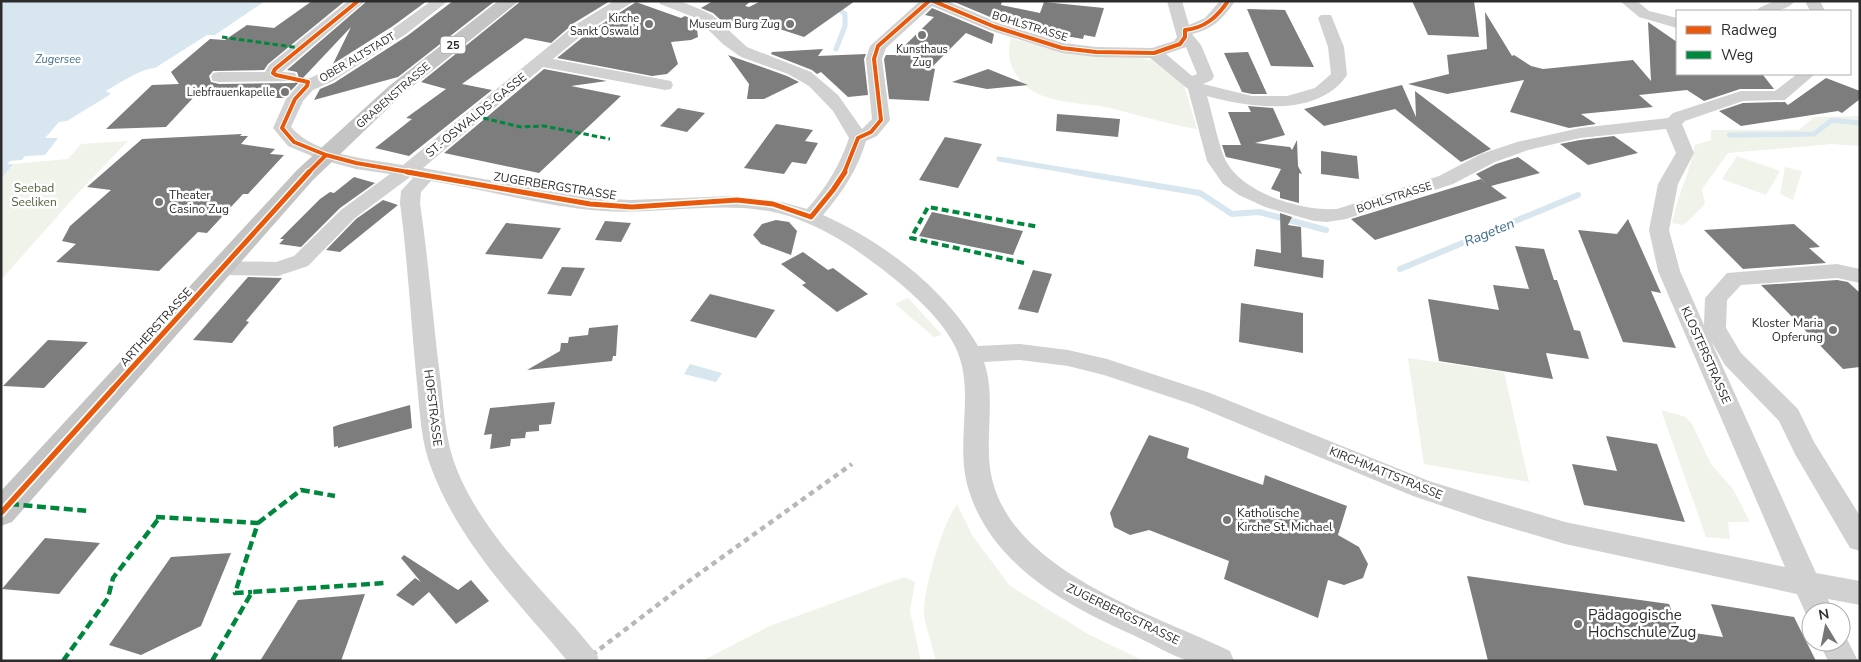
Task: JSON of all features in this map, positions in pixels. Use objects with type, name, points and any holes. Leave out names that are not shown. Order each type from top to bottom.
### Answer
[{"type":"main road","name":"GRABENSTRASSE","points":[[326,155],[396,90],[510,1]]},
{"type":"main road","name":"ARTHERSTRASSE","points":[[1,514],[292,188],[326,155]]},
{"type":"street","points":[[277,77],[273,74],[276,69],[358,1]]},
{"type":"street","name":"OBER ALTSTADT","points":[[326,155],[294,142],[282,128],[294,99],[307,86],[327,76],[392,36],[441,1]]},
{"type":"street","name":"ST.-OSWALDS-GASSE","points":[[222,268],[278,269],[301,261],[348,214],[417,172],[581,28],[611,8],[627,1]]},
{"type":"street","points":[[665,1],[700,15],[729,43],[745,53],[795,70],[807,77],[832,96],[847,116],[858,138],[855,150],[841,179],[811,217]]},
{"type":"street","points":[[858,138],[871,132],[881,120],[874,60],[878,46],[929,1]]},
{"type":"street","name":"BOHLSTRASSE","points":[[934,1],[995,27],[1062,48],[1096,52],[1154,53]]},
{"type":"street","points":[[1174,1],[1185,34],[1193,44],[1206,76],[1194,84]]},
{"type":"street","points":[[1154,53],[1180,44],[1185,34],[1204,27],[1218,15],[1228,1]]},
{"type":"street","points":[[1626,1],[1644,14],[1676,23]]},
{"type":"street","points":[[1766,10],[1788,1]]},
{"type":"street","points":[[1154,53],[1194,84],[1227,96],[1252,101],[1288,101],[1321,92],[1339,75],[1336,47],[1326,18]]},
{"type":"street","points":[[541,62],[664,85]]},
{"type":"street","name":"BOHLSTRASSE","points":[[1194,84],[1216,161],[1234,184],[1256,196],[1299,211],[1327,217],[1339,215],[1446,180],[1488,158],[1523,146],[1580,133],[1673,123],[1679,117],[1741,96],[1779,96],[1805,75]]},
{"type":"street","points":[[219,77],[300,78],[308,82],[307,86]]},
{"type":"street","name":"KLOSTERSTRASSE","points":[[1673,123],[1685,153],[1668,184],[1659,230],[1669,271],[1806,584]]},
{"type":"street","name":"ZUGERBERGSTRASSE","points":[[326,155],[356,163],[417,172],[590,204],[632,206],[737,200],[772,204],[811,217],[854,240],[914,284],[945,317],[971,355],[977,384],[976,465],[979,482],[985,500],[1007,536],[1037,566],[1058,581],[1090,599],[1219,661]]},
{"type":"street","name":"HOFSTRASSE","points":[[417,172],[411,191],[410,203],[435,442],[444,470],[461,506],[489,550],[585,661]]},
{"type":"street","name":"KLOSTERSTRASSE","points":[[1860,276],[1837,272],[1735,278],[1716,298],[1715,328],[1733,359],[1789,416],[1804,447],[1860,540]]},
{"type":"street","name":"KIRCHMATTSTRASSE","points":[[971,355],[1020,352],[1068,358],[1107,367],[1202,400],[1422,489],[1484,510],[1565,533],[1806,584],[1860,593]]},
{"type":"street","points":[[1806,584],[1814,602]]},
{"type":"green space","points":[[1011,38],[1054,50],[1140,58],[1153,61],[1184,85],[1197,129],[1110,108],[1056,100],[1032,91],[1022,82],[1012,67],[1009,55]]},
{"type":"green space","points":[[1860,116],[1860,146],[1832,144],[1728,153],[1702,189],[1705,204],[1686,223],[1682,225],[1672,223],[1695,145],[1711,140],[1711,130],[1799,130],[1814,117]]},
{"type":"green space","name":"Seebad Seeliken","points":[[128,141],[78,193],[1,280],[1,179],[13,164],[68,159],[81,144]]},
{"type":"green space","points":[[1737,156],[1780,171],[1766,195],[1722,179]]},
{"type":"green space","points":[[1785,167],[1802,171],[1793,200],[1780,194]]},
{"type":"green space","points":[[908,298],[942,335],[934,337],[895,304]]},
{"type":"green space","points":[[1408,358],[1504,372],[1529,482],[1424,464]]},
{"type":"green space","points":[[1661,410],[1686,417],[1692,424],[1711,464],[1733,489],[1750,522],[1728,522],[1730,539],[1706,537]]},
{"type":"green space","points":[[957,504],[972,535],[1010,586],[1088,634],[1144,661],[936,661],[925,620],[925,597],[940,539]]},
{"type":"green space","points":[[904,577],[915,582],[910,611],[921,661],[702,661],[770,626]]},
{"type":"water","name":"Zugersee","points":[[1,1],[265,1],[215,35],[207,35],[155,68],[137,73],[106,91],[111,94],[67,121],[59,122],[45,138],[58,138],[45,155],[25,156],[22,160],[10,161],[7,164],[13,164],[1,179]]},
{"type":"water","points":[[690,364],[722,373],[716,382],[684,374]]},
{"type":"building","points":[[312,1],[345,1],[268,64],[264,70],[213,71],[209,76],[211,82],[219,84],[295,83],[299,78],[297,72],[287,70],[367,1],[427,1],[393,26],[333,64],[351,27],[284,98],[193,98],[166,127],[106,129],[152,85],[179,84],[171,72],[210,39],[225,40],[247,25],[274,28]]},
{"type":"building","points":[[453,1],[495,1],[398,77],[314,100],[320,89],[334,83],[407,36]]},
{"type":"building","points":[[521,1],[610,1],[574,23],[551,43],[525,38],[462,84],[492,90],[409,156],[375,148],[412,119],[406,118],[446,89],[421,82]]},
{"type":"building","points":[[713,1],[751,1],[745,6],[749,7],[761,1],[855,1],[804,37],[746,18],[738,27],[731,19],[723,22],[713,13],[701,8]]},
{"type":"building","points":[[952,1],[1002,1],[1001,5],[1040,13],[1044,2],[1104,8],[1095,37],[1084,35],[1083,39],[1020,28]]},
{"type":"building","points":[[1412,1],[1474,1],[1479,37],[1428,35]]},
{"type":"building","points":[[636,2],[681,18],[685,16],[696,21],[698,37],[691,40],[671,42],[678,64],[667,74],[652,76],[557,58],[588,33]]},
{"type":"building","points":[[932,8],[994,34],[992,44],[966,33],[931,68],[935,69],[929,101],[889,99],[884,59],[886,55],[895,55],[934,17],[925,15]]},
{"type":"building","points":[[1247,9],[1285,10],[1314,67],[1271,66]]},
{"type":"building","points":[[1485,12],[1512,56],[1514,55],[1531,66],[1543,69],[1633,60],[1651,81],[1648,22],[1676,41],[1676,75],[1763,75],[1774,89],[1740,89],[1704,101],[1687,90],[1639,95],[1653,107],[1581,114],[1596,124],[1569,128],[1510,112],[1524,80],[1447,94],[1408,84],[1449,74],[1447,55],[1487,49]]},
{"type":"building","points":[[823,49],[818,56],[866,54],[864,59],[868,95],[848,97],[821,72],[817,74],[812,70],[771,54],[772,52]]},
{"type":"building","points":[[1248,52],[1267,94],[1242,92],[1224,53]]},
{"type":"building","points":[[728,55],[799,82],[764,99],[747,99],[749,84]]},
{"type":"building","points":[[544,69],[607,81],[571,86],[621,96],[539,173],[444,153]]},
{"type":"building","points":[[988,69],[1028,85],[987,89],[952,82]]},
{"type":"building","points":[[1826,78],[1860,91],[1860,99],[1842,113],[1838,111],[1741,126],[1719,111],[1743,103],[1785,102],[1788,105]]},
{"type":"building","points":[[1402,85],[1416,117],[1415,91],[1491,149],[1461,162],[1395,109],[1324,126],[1304,109]]},
{"type":"building","points":[[1248,106],[1273,108],[1285,135],[1255,143],[1290,147],[1292,150],[1297,140],[1298,166],[1302,174],[1299,173],[1299,203],[1280,198],[1280,192],[1271,189],[1281,169],[1226,157],[1222,145],[1241,145],[1228,112],[1251,112]]},
{"type":"building","points":[[678,108],[705,113],[687,132],[660,126]]},
{"type":"building","points":[[1057,114],[1120,119],[1118,137],[1056,131]]},
{"type":"building","points":[[776,124],[813,130],[805,141],[818,143],[806,164],[792,162],[784,174],[744,168]]},
{"type":"building","name":"Theater Casino Zug","points":[[242,134],[240,136],[248,136],[241,144],[275,149],[270,154],[284,155],[248,194],[243,194],[207,233],[198,232],[159,271],[56,262],[76,244],[62,241],[70,226],[111,190],[87,187],[142,139]]},
{"type":"building","points":[[1614,136],[1638,153],[1588,165],[1560,144],[1580,140]]},
{"type":"building","points":[[945,137],[982,144],[958,188],[919,180]]},
{"type":"building","points":[[1321,151],[1357,156],[1359,179],[1321,174]]},
{"type":"building","points":[[1518,157],[1540,173],[1491,186],[1507,198],[1375,240],[1351,219],[1481,179],[1487,184],[1476,174],[1496,164]]},
{"type":"building","points":[[354,177],[375,183],[340,208],[301,247],[279,244],[284,239],[280,239],[320,199],[330,192],[334,193]]},
{"type":"building","points":[[383,200],[398,205],[340,252],[326,250],[356,219]]},
{"type":"building","points":[[932,212],[1023,231],[1013,255],[919,236]]},
{"type":"building","points":[[1280,213],[1292,217],[1288,225],[1301,227],[1302,257],[1324,260],[1323,278],[1254,266],[1256,249],[1281,253]]},
{"type":"building","points":[[1628,219],[1661,293],[1651,291],[1676,348],[1623,342],[1578,230],[1617,234]]},
{"type":"building","points":[[776,220],[789,222],[797,231],[791,255],[761,244],[753,235],[762,224]]},
{"type":"building","points":[[605,221],[631,223],[621,242],[595,240]]},
{"type":"building","points":[[506,223],[561,228],[542,259],[485,254]]},
{"type":"building","points":[[1794,224],[1820,247],[1809,248],[1826,263],[1743,269],[1704,230]]},
{"type":"building","points":[[1515,246],[1544,249],[1574,330],[1580,331],[1589,359],[1546,353],[1553,379],[1439,361],[1428,299],[1499,310],[1493,285],[1529,289]]},
{"type":"building","points":[[803,252],[828,270],[833,268],[868,294],[837,312],[802,285],[806,283],[781,264]]},
{"type":"building","points":[[562,267],[585,268],[571,296],[547,294]]},
{"type":"building","points":[[1033,270],[1052,274],[1038,313],[1018,309]]},
{"type":"building","points":[[248,277],[282,278],[246,321],[249,322],[232,343],[193,340]]},
{"type":"building","name":"Kloster Maria Opferung","points":[[1837,280],[1848,282],[1860,293],[1860,367],[1843,369],[1761,285]]},
{"type":"building","points":[[710,294],[775,310],[756,338],[690,321]]},
{"type":"building","points":[[1241,303],[1303,313],[1303,353],[1239,342]]},
{"type":"building","points":[[618,325],[616,356],[613,356],[612,361],[527,370],[560,351],[561,343],[568,343],[569,337],[588,335],[589,328]]},
{"type":"building","points":[[48,340],[88,342],[44,388],[3,386]]},
{"type":"building","points":[[555,402],[551,424],[539,425],[539,431],[526,432],[525,438],[511,439],[510,446],[490,449],[492,434],[484,435],[490,408]]},
{"type":"building","points":[[410,405],[412,428],[338,448],[338,446],[334,447],[333,427]]},
{"type":"building","name":"Katholische Kirche St. Michael","points":[[1149,435],[1189,448],[1187,458],[1263,485],[1265,475],[1347,506],[1338,535],[1359,547],[1368,564],[1363,578],[1344,585],[1328,580],[1318,618],[1224,579],[1229,561],[1149,530],[1130,535],[1114,527],[1110,513]]},
{"type":"building","points":[[1606,436],[1657,444],[1685,522],[1584,505],[1572,464],[1617,471]]},
{"type":"building","points":[[45,538],[100,543],[59,594],[2,589]]},
{"type":"building","points":[[231,553],[201,626],[141,655],[109,645],[171,557]]},
{"type":"building","points":[[404,555],[458,590],[471,580],[489,601],[456,624],[429,592],[413,606],[396,595],[415,578],[421,582],[401,558]]},
{"type":"building","name":"Pädagogische Hochschule Zug","points":[[1467,576],[1669,604],[1679,631],[1723,637],[1711,604],[1794,617],[1801,631],[1801,652],[1812,652],[1816,661],[1488,661]]},
{"type":"building","points":[[365,594],[341,661],[260,661],[298,600]]},
{"type":"waterway","points":[[834,6],[845,14],[845,26],[836,49]]},
{"type":"waterway","name":"Rageten","points":[[1729,135],[1814,134],[1832,120],[1860,123]]},
{"type":"waterway","points":[[999,159],[1082,173]]},
{"type":"waterway","points":[[1075,172],[1200,193],[1232,214],[1259,212],[1326,230]]},
{"type":"waterway","name":"Rageten","points":[[1400,269],[1578,195]]},
{"type":"railway","points":[[584,661],[689,581],[852,464]]},
{"type":"marked path","points":[[222,37],[300,48]]},
{"type":"marked path","points":[[475,116],[521,127],[544,126],[610,139]]},
{"type":"marked path","points":[[1024,263],[911,238],[928,207],[1039,227]]},
{"type":"marked path","points":[[258,523],[301,490],[335,496]]},
{"type":"marked path","points":[[10,504],[88,511]]},
{"type":"marked path","points":[[156,517],[258,523],[235,593],[252,592]]},
{"type":"marked path","points":[[63,661],[108,598],[113,578],[160,517]]},
{"type":"marked path","points":[[212,661],[252,592],[385,583]]},
{"type":"cycle path","points":[[358,1],[275,69],[273,73],[280,77],[308,82],[307,86],[295,99],[282,128],[294,142],[326,155],[356,163],[590,204],[632,207],[737,200],[773,204],[811,217],[840,180],[855,149],[858,138],[871,132],[881,120],[874,59],[878,46],[929,1]]},
{"type":"cycle path","points":[[933,1],[995,27],[1062,48],[1096,52],[1154,53],[1180,44],[1185,37],[1185,30],[1199,28],[1210,22],[1228,1]]},
{"type":"cycle path","points":[[1,513],[293,188],[326,155]]},
{"type":"place","name":"Kirche Sankt Oswald","points":[[649,24]]},
{"type":"place","name":"Museum Burg Zug","points":[[790,24]]},
{"type":"place","name":"Kunsthaus Zug","points":[[922,35]]},
{"type":"place","name":"Liebfrauenkapelle","points":[[285,92]]},
{"type":"place","name":"Theater Casino Zug","points":[[159,202]]},
{"type":"place","name":"Kloster Maria Opferung","points":[[1833,330]]},
{"type":"place","name":"Katholische Kirche St. Michael","points":[[1227,520]]},
{"type":"place","name":"Pädagogische Hochschule Zug","points":[[1578,624]]}]
